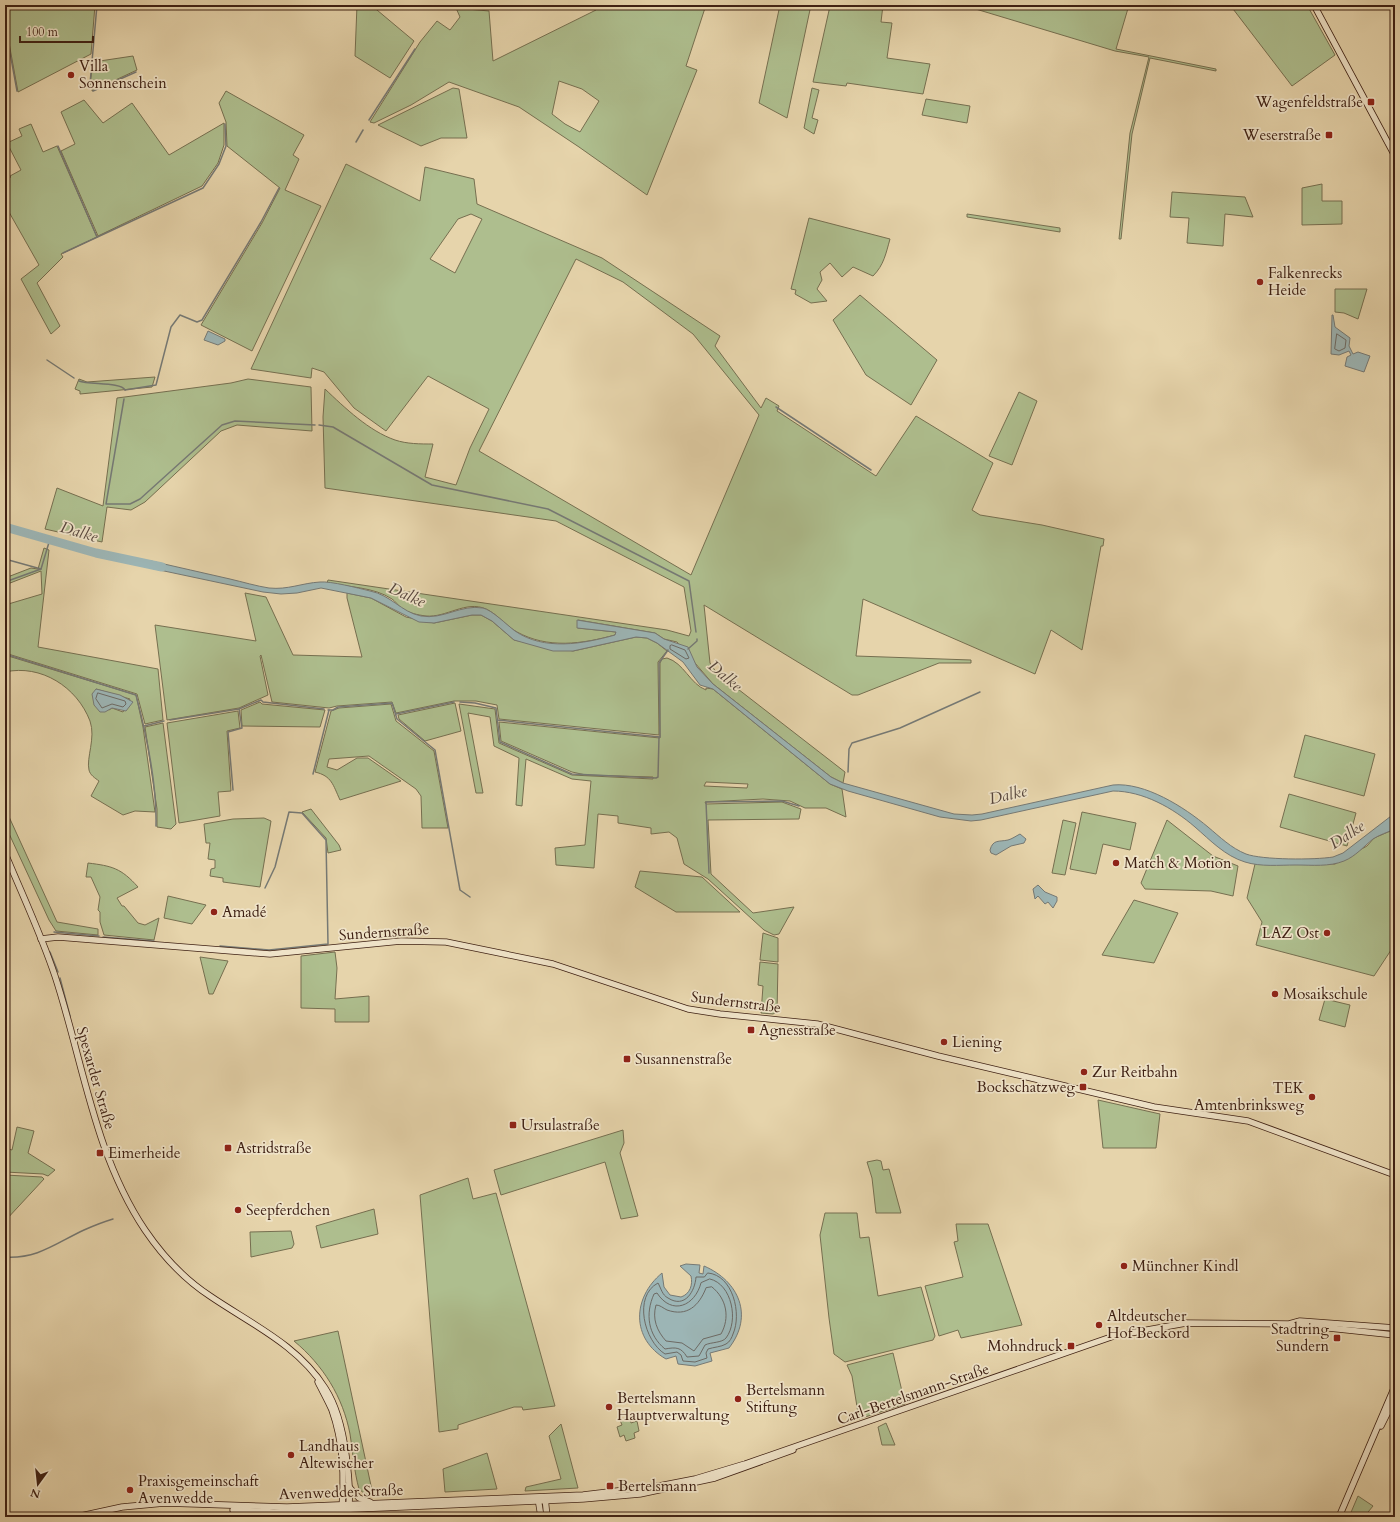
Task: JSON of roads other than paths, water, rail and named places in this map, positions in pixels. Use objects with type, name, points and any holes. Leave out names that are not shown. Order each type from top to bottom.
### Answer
[{"type":"main road","points":[[1314,5],[1395,156]]},
{"type":"main road","name":"Spexarder Straße","points":[[5,853],[55,975],[92,1109],[106,1154],[120,1186],[144,1230],[166,1257],[190,1281],[208,1295],[288,1347],[308,1366],[328,1392],[340,1423],[350,1488],[350,1507],[348,1517]]},
{"type":"main road","name":"Sundernstraße","points":[[40,939],[58,937],[270,954],[402,941],[446,942],[553,964],[688,1009],[817,1024],[938,1056],[1154,1107],[1248,1121],[1395,1175]]},
{"type":"main road","name":"Carl-Bertelsmann-Straße","points":[[1289,1324],[1300,1321],[1395,1328]]},
{"type":"main road","name":"Carl-Bertelsmann-Straße","points":[[538,1499],[608,1493],[685,1481],[745,1464],[1120,1335],[1186,1323],[1289,1324],[1392,1335]]},
{"type":"main road","points":[[1392,1335],[1395,1339]]},
{"type":"main road","name":"Spexarder Straße","points":[[315,1375],[332,1410],[339,1435],[344,1480],[341,1517]]},
{"type":"main road","points":[[1339,1517],[1395,1386]]},
{"type":"main road","points":[[1376,1433],[1395,1398]]},
{"type":"main road","points":[[350,1488],[360,1499],[379,1503]]},
{"type":"main road","points":[[538,1499],[541,1517]]},
{"type":"main road","name":"Avenwedder Straße","points":[[350,1507],[379,1503],[538,1499]]},
{"type":"main road","name":"Avenwedder Straße","points":[[76,1517],[122,1507],[165,1503],[262,1507],[350,1507],[538,1499]]},
{"type":"main road","points":[[545,1499],[547,1517]]},
{"type":"main road","name":"Avenwedder Straße","points":[[86,1517],[166,1506],[268,1512],[342,1507]]},
{"type":"water","points":[[1332,315],[1335,327],[1350,338],[1349,346],[1353,354],[1358,352],[1370,356],[1364,372],[1345,366],[1347,357],[1351,355],[1349,351],[1339,355],[1331,354]]},
{"type":"water","points":[[208,331],[225,339],[225,341],[218,345],[204,340]]},
{"type":"water","points":[[151,561],[269,588],[282,588],[320,582],[345,585],[377,593],[408,611],[421,616],[437,616],[467,608],[483,608],[487,609],[515,631],[526,637],[551,643],[577,643],[615,635],[616,632],[577,628],[577,620],[655,633],[664,639],[688,647],[697,667],[713,684],[831,777],[843,783],[954,814],[982,814],[1113,785],[1125,785],[1138,787],[1164,797],[1198,819],[1241,852],[1254,856],[1289,859],[1333,857],[1343,853],[1395,813],[1395,829],[1373,839],[1352,857],[1338,863],[1320,865],[1257,865],[1231,856],[1177,813],[1167,807],[1146,797],[1124,792],[1113,791],[981,820],[971,821],[940,817],[848,791],[830,784],[713,689],[700,685],[683,662],[657,643],[647,638],[636,637],[573,651],[553,651],[514,640],[492,621],[481,615],[472,615],[434,623],[419,622],[371,598],[321,588],[297,593],[281,594],[263,592],[150,568]]},
{"type":"water","points":[[96,689],[120,695],[133,702],[126,711],[112,708],[105,712],[100,712],[94,705],[92,694]]},
{"type":"water","points":[[1020,834],[1026,839],[1024,843],[1011,846],[996,855],[991,853],[990,850],[993,844],[999,841],[1010,840]]},
{"type":"water","points":[[1038,885],[1045,892],[1057,897],[1057,901],[1053,908],[1048,902],[1045,904],[1038,896],[1035,899],[1033,889]]},
{"type":"water","points":[[686,1264],[700,1265],[699,1273],[703,1274],[704,1266],[726,1281],[734,1290],[739,1301],[741,1312],[741,1324],[737,1336],[729,1348],[710,1353],[712,1361],[695,1366],[678,1364],[676,1356],[666,1359],[655,1351],[646,1341],[641,1330],[641,1306],[645,1294],[652,1283],[662,1273],[664,1287],[670,1295],[681,1297],[687,1294],[692,1283],[691,1276],[680,1266]]},
{"type":"waterway","points":[[90,84],[97,5]]},
{"type":"waterway","points":[[5,25],[17,91]]},
{"type":"waterway","points":[[369,120],[415,49]]},
{"type":"waterway","points":[[93,91],[136,72]]},
{"type":"waterway","points":[[63,253],[203,188],[219,164],[226,146],[225,124]]},
{"type":"waterway","points":[[356,142],[363,130]]},
{"type":"waterway","points":[[58,146],[97,237]]},
{"type":"waterway","points":[[125,390],[156,385],[171,327],[180,315],[197,322],[202,320],[261,222],[279,188]]},
{"type":"waterway","points":[[47,360],[74,378]]},
{"type":"waterway","points":[[79,381],[118,386],[125,390]]},
{"type":"waterway","points":[[124,399],[106,504],[130,504],[140,499],[222,425],[235,421],[315,425]]},
{"type":"waterway","points":[[776,407],[871,470]]},
{"type":"waterway","points":[[319,425],[333,427],[432,485],[548,509],[689,581],[696,632]]},
{"type":"waterway","name":"Dalke","points":[[5,527],[96,553],[162,567]]},
{"type":"waterway","points":[[5,559],[41,569],[50,539]]},
{"type":"waterway","points":[[5,582],[41,569]]},
{"type":"waterway","points":[[688,649],[697,641],[697,639]]},
{"type":"waterway","points":[[497,720],[660,737],[659,663],[668,650]]},
{"type":"waterway","points":[[5,654],[136,695],[153,777],[156,826]]},
{"type":"waterway","points":[[848,772],[849,749],[852,743],[900,728],[980,692]]},
{"type":"waterway","points":[[170,720],[239,709],[261,700],[263,702],[324,709]]},
{"type":"waterway","points":[[396,714],[454,702]]},
{"type":"waterway","points":[[460,702],[475,703],[496,708],[500,742],[572,774],[656,778],[658,777],[659,737]]},
{"type":"waterway","points":[[328,710],[333,710],[338,707],[392,703],[397,719],[435,750],[460,890],[470,897]]},
{"type":"waterway","points":[[233,790],[228,732],[242,728],[239,709]]},
{"type":"waterway","points":[[313,774],[329,710]]},
{"type":"waterway","points":[[144,726],[164,721]]},
{"type":"waterway","points":[[709,873],[706,802],[782,801],[799,806]]},
{"type":"waterway","points":[[220,946],[269,950],[328,944],[326,840],[302,813],[289,812],[275,867],[265,888]]},
{"type":"waterway","points":[[5,843],[8,850]]},
{"type":"waterway","points":[[54,932],[99,936]]},
{"type":"waterway","points":[[103,937],[154,941]]},
{"type":"waterway","points":[[50,952],[58,972]]},
{"type":"waterway","points":[[60,978],[70,1016]]},
{"type":"waterway","points":[[5,1257],[17,1257],[37,1253],[84,1230],[113,1219]]},
{"type":"place","name":"Villa Sonnenschein","points":[[71,75]]},
{"type":"place","name":"Wagenfeldstraße","points":[[1371,102]]},
{"type":"place","name":"Weserstraße","points":[[1329,135]]},
{"type":"place","name":"Falkenrecks Heide","points":[[1260,282]]},
{"type":"place","name":"Match & Motion","points":[[1116,863]]},
{"type":"place","name":"Amadé","points":[[214,912]]},
{"type":"place","name":"LAZ Ost","points":[[1327,933]]},
{"type":"place","name":"Mosaikschule","points":[[1275,994]]},
{"type":"place","name":"Agnesstraße","points":[[751,1030]]},
{"type":"place","name":"Liening","points":[[944,1042]]},
{"type":"place","name":"Susannenstraße","points":[[627,1059]]},
{"type":"place","name":"Zur Reitbahn","points":[[1084,1072]]},
{"type":"place","name":"Bockschatzweg","points":[[1083,1087]]},
{"type":"place","name":"TEK Amtenbrinksweg","points":[[1312,1097]]},
{"type":"place","name":"Ursulastraße","points":[[513,1125]]},
{"type":"place","name":"Astridstraße","points":[[228,1148]]},
{"type":"place","name":"Eimerheide","points":[[100,1153]]},
{"type":"place","name":"Seepferdchen","points":[[238,1210]]},
{"type":"place","name":"Münchner Kindl","points":[[1124,1266]]},
{"type":"place","name":"Altdeutscher Hof Beckord","points":[[1099,1325]]},
{"type":"place","name":"Stadtring Sundern","points":[[1337,1338]]},
{"type":"place","name":"Mohndruck","points":[[1071,1346]]},
{"type":"place","name":"Bertelsmann Stiftung","points":[[738,1399]]},
{"type":"place","name":"Bertelsmann Hauptverwaltung","points":[[609,1407]]},
{"type":"place","name":"Landhaus Altewischer","points":[[291,1455]]},
{"type":"place","name":"Bertelsmann","points":[[610,1486]]},
{"type":"place","name":"Praxisgemeinschaft Avenwedde","points":[[130,1490]]}]
